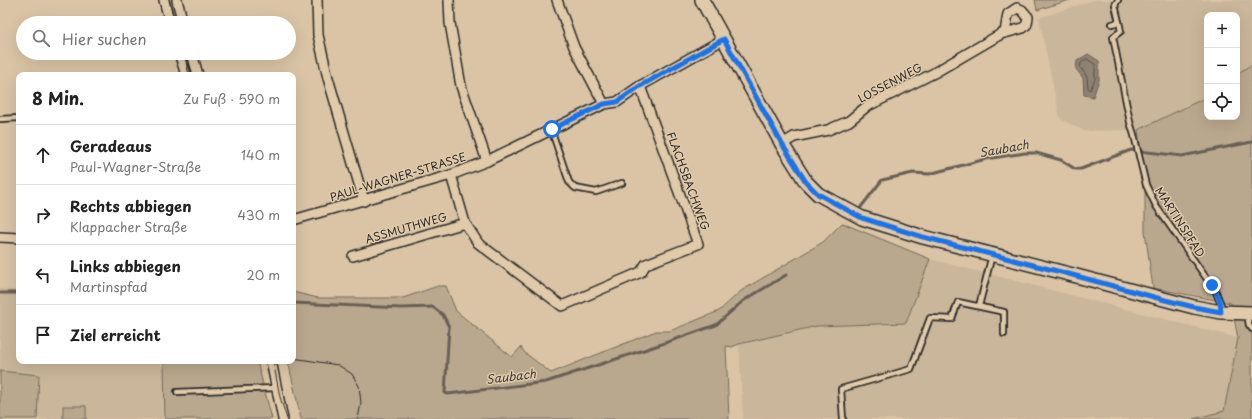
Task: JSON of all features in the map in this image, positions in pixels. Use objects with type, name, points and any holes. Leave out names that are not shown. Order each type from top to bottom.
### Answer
[{"type":"main road","points":[[702,0],[782,144],[806,182],[815,190],[862,218],[923,237],[1165,300],[1221,312],[1250,313]]},
{"type":"street","points":[[164,0],[168,16]]},
{"type":"street","points":[[177,0],[182,16]]},
{"type":"street","points":[[316,0],[318,35],[328,78],[364,201]]},
{"type":"street","points":[[449,0],[450,23],[461,86],[487,161]]},
{"type":"street","points":[[557,0],[574,47],[604,104]]},
{"type":"street","name":"LOSSENWEG","points":[[782,144],[794,137],[828,130],[849,121],[866,107],[934,73],[1005,32]]},
{"type":"street","name":"PAUL-WAGNER-STRASSE","points":[[296,219],[451,175],[487,161],[604,104],[617,102],[640,86],[724,39]]},
{"type":"street","points":[[181,60],[185,72]]},
{"type":"street","points":[[194,60],[197,72]]},
{"type":"street","name":"FLACHSBACHWEG","points":[[451,175],[465,223],[478,243],[562,306],[641,272],[646,264],[698,244],[640,86]]},
{"type":"street","name":"ASSMUTHWEG","points":[[353,256],[465,223]]},
{"type":"street","points":[[0,237],[16,238]]},
{"type":"street","points":[[272,364],[283,419]]},
{"type":"lane","points":[[1112,24],[1119,22],[1115,5],[1118,0]]},
{"type":"lane","name":"MARTINSPFAD","points":[[1119,22],[1121,31],[1113,37],[1130,122],[1146,186],[1156,206],[1216,292],[1221,304],[1221,312]]},
{"type":"lane","points":[[0,119],[16,118]]},
{"type":"lane","points":[[552,129],[569,182],[575,188],[596,192],[622,183]]},
{"type":"lane","points":[[979,306],[992,254]]},
{"type":"lane","points":[[842,419],[841,389],[911,369],[930,318],[952,320],[958,302],[1004,312],[1004,334]]},
{"type":"lane","points":[[1250,313],[1249,325],[1252,329]]},
{"type":"lane","points":[[177,392],[276,388]]},
{"type":"shaded area","points":[[1035,0],[1070,0],[1037,10]]},
{"type":"shaded area","points":[[1094,0],[1252,0],[1252,64],[1240,72],[1240,12],[1204,12],[1204,98],[1138,130],[1084,131],[1060,119],[1039,18]]},
{"type":"shaded area","points":[[1252,64],[1252,419],[1193,419],[1224,411],[1238,338],[1231,303],[1153,288],[1145,231],[1145,183],[1138,130],[1204,98],[1204,120],[1240,120],[1240,72]]},
{"type":"shaded area","points":[[842,223],[930,259],[906,323],[817,326],[739,344],[732,347],[726,346],[729,419],[301,419],[289,364],[296,364],[296,293],[318,298],[403,298],[438,286],[446,286],[456,311],[512,357],[521,347],[525,353],[551,373],[656,331],[670,331],[719,311],[741,291],[823,242]]},
{"type":"shaded area","points":[[930,259],[1238,338],[1224,411],[1193,419],[743,419],[739,344],[817,326],[906,323]]},
{"type":"shaded area","points":[[0,289],[16,291],[16,364],[259,364],[272,419],[37,419],[39,375],[0,371]]},
{"type":"shaded area","points":[[164,364],[258,364],[272,419],[165,419]]},
{"type":"shaded area","points":[[0,371],[39,375],[37,419],[0,419]]},
{"type":"shaded area","points":[[63,406],[86,406],[86,419],[63,419]]},
{"type":"water","points":[[1088,54],[1099,61],[1099,80],[1093,97],[1084,95],[1083,78],[1076,69],[1077,61]]},
{"type":"waterway","name":"Saubach","points":[[861,207],[882,180],[913,173],[929,174],[986,159],[1025,153],[1036,153],[1061,160],[1075,169],[1081,169],[1131,150],[1182,156],[1252,142]]},
{"type":"waterway","name":"Saubach","points":[[296,303],[401,308],[433,307],[443,315],[449,327],[445,393],[448,394],[546,382],[716,325],[743,301],[786,275]]},
{"type":"waterway","name":"Saubach","points":[[0,293],[16,293]]},
{"type":"tram line","points":[[169,0],[173,16]]},
{"type":"tram line","points":[[186,60],[188,72]]},
{"type":"tram line","points":[[296,358],[338,365],[352,374],[359,386],[361,403],[358,419]]},
{"type":"tram line","points":[[274,364],[280,397],[287,419]]},
{"type":"route","points":[[552,129],[604,104],[617,102],[640,86],[724,39],[782,144],[806,182],[818,194],[862,218],[923,237],[1165,300],[1221,312],[1221,304],[1212,285]]}]
